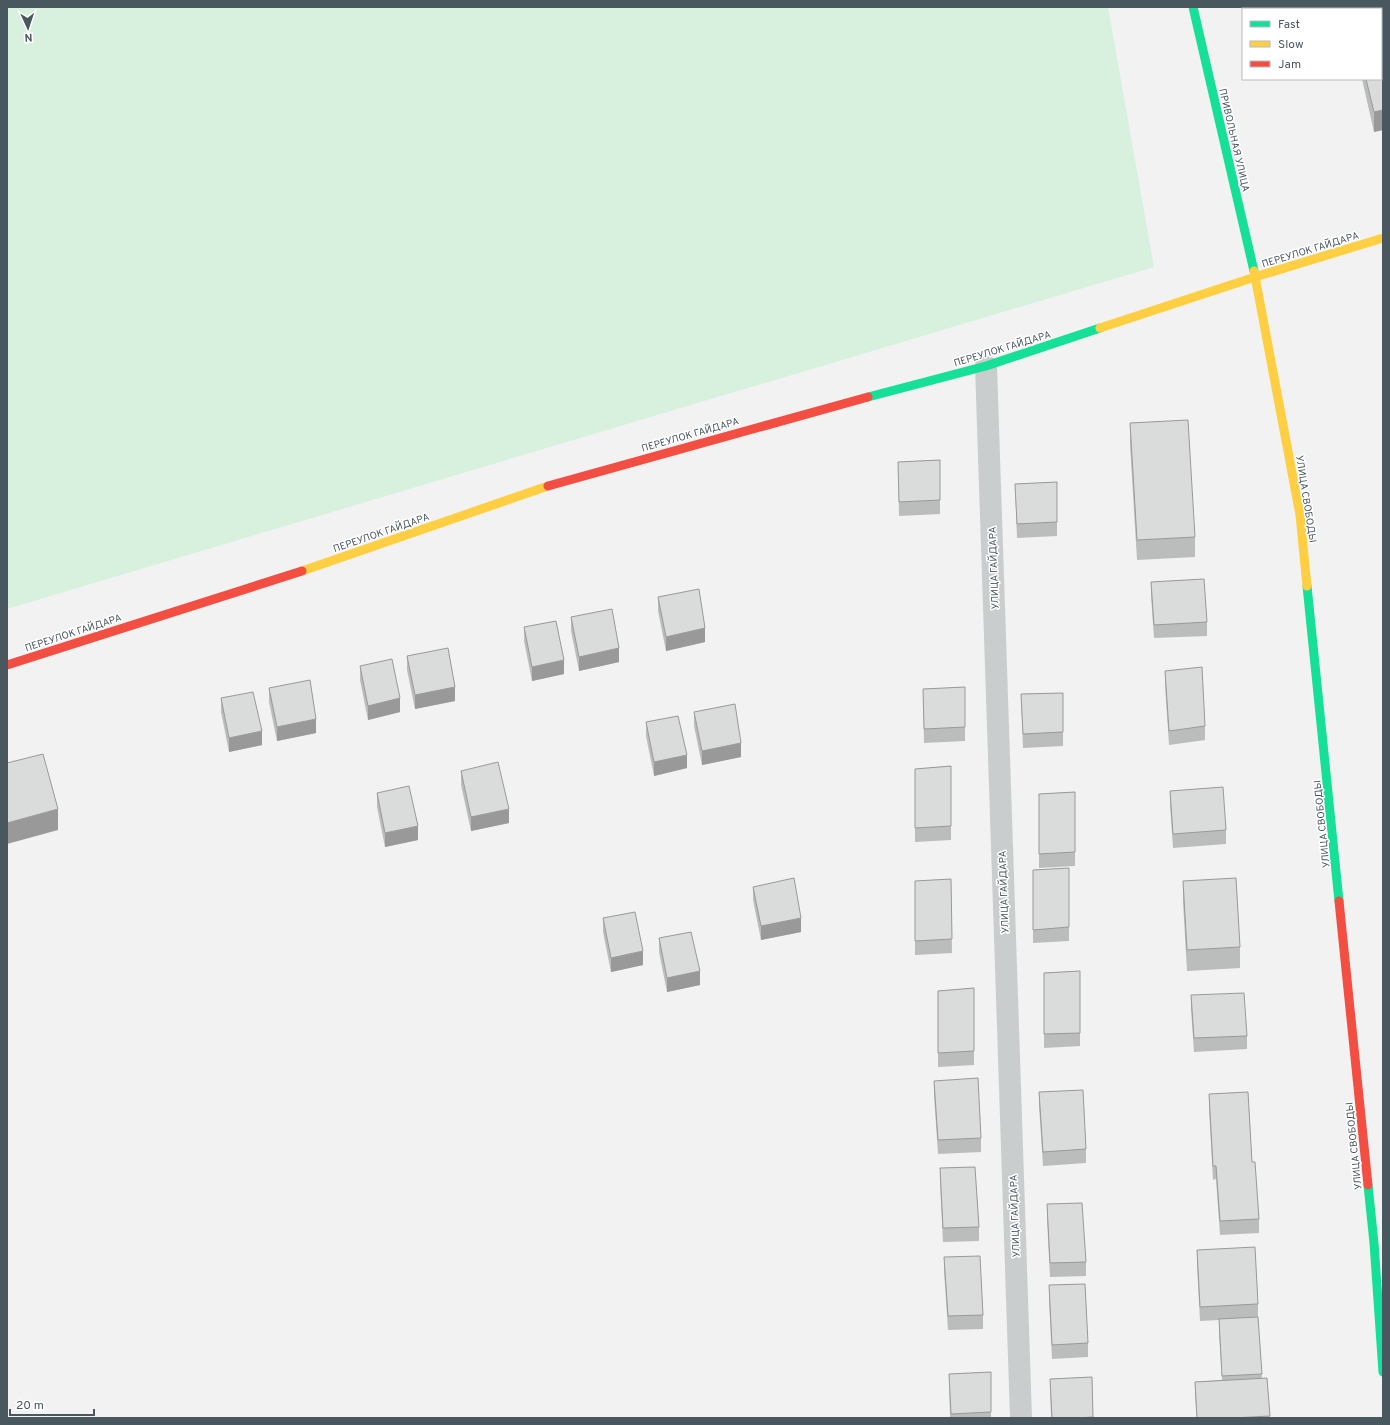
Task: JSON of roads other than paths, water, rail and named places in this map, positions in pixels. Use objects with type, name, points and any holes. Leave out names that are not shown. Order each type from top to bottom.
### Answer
[{"type":"street","name":"ПРИВОЛЬНАЯ УЛИЦА","points":[[1193,7],[1255,277]]},
{"type":"street","name":"ПЕРЕУЛОК ГАЙДАРА","points":[[7,664],[318,566],[551,485],[839,404],[986,366],[1255,277],[1383,238]]},
{"type":"street","name":"УЛИЦА СВОБОДЫ","points":[[1255,277],[1300,515],[1374,1243],[1383,1372]]},
{"type":"street","name":"УЛИЦА ГАЙДАРА","points":[[986,366],[1021,1418]]}]
